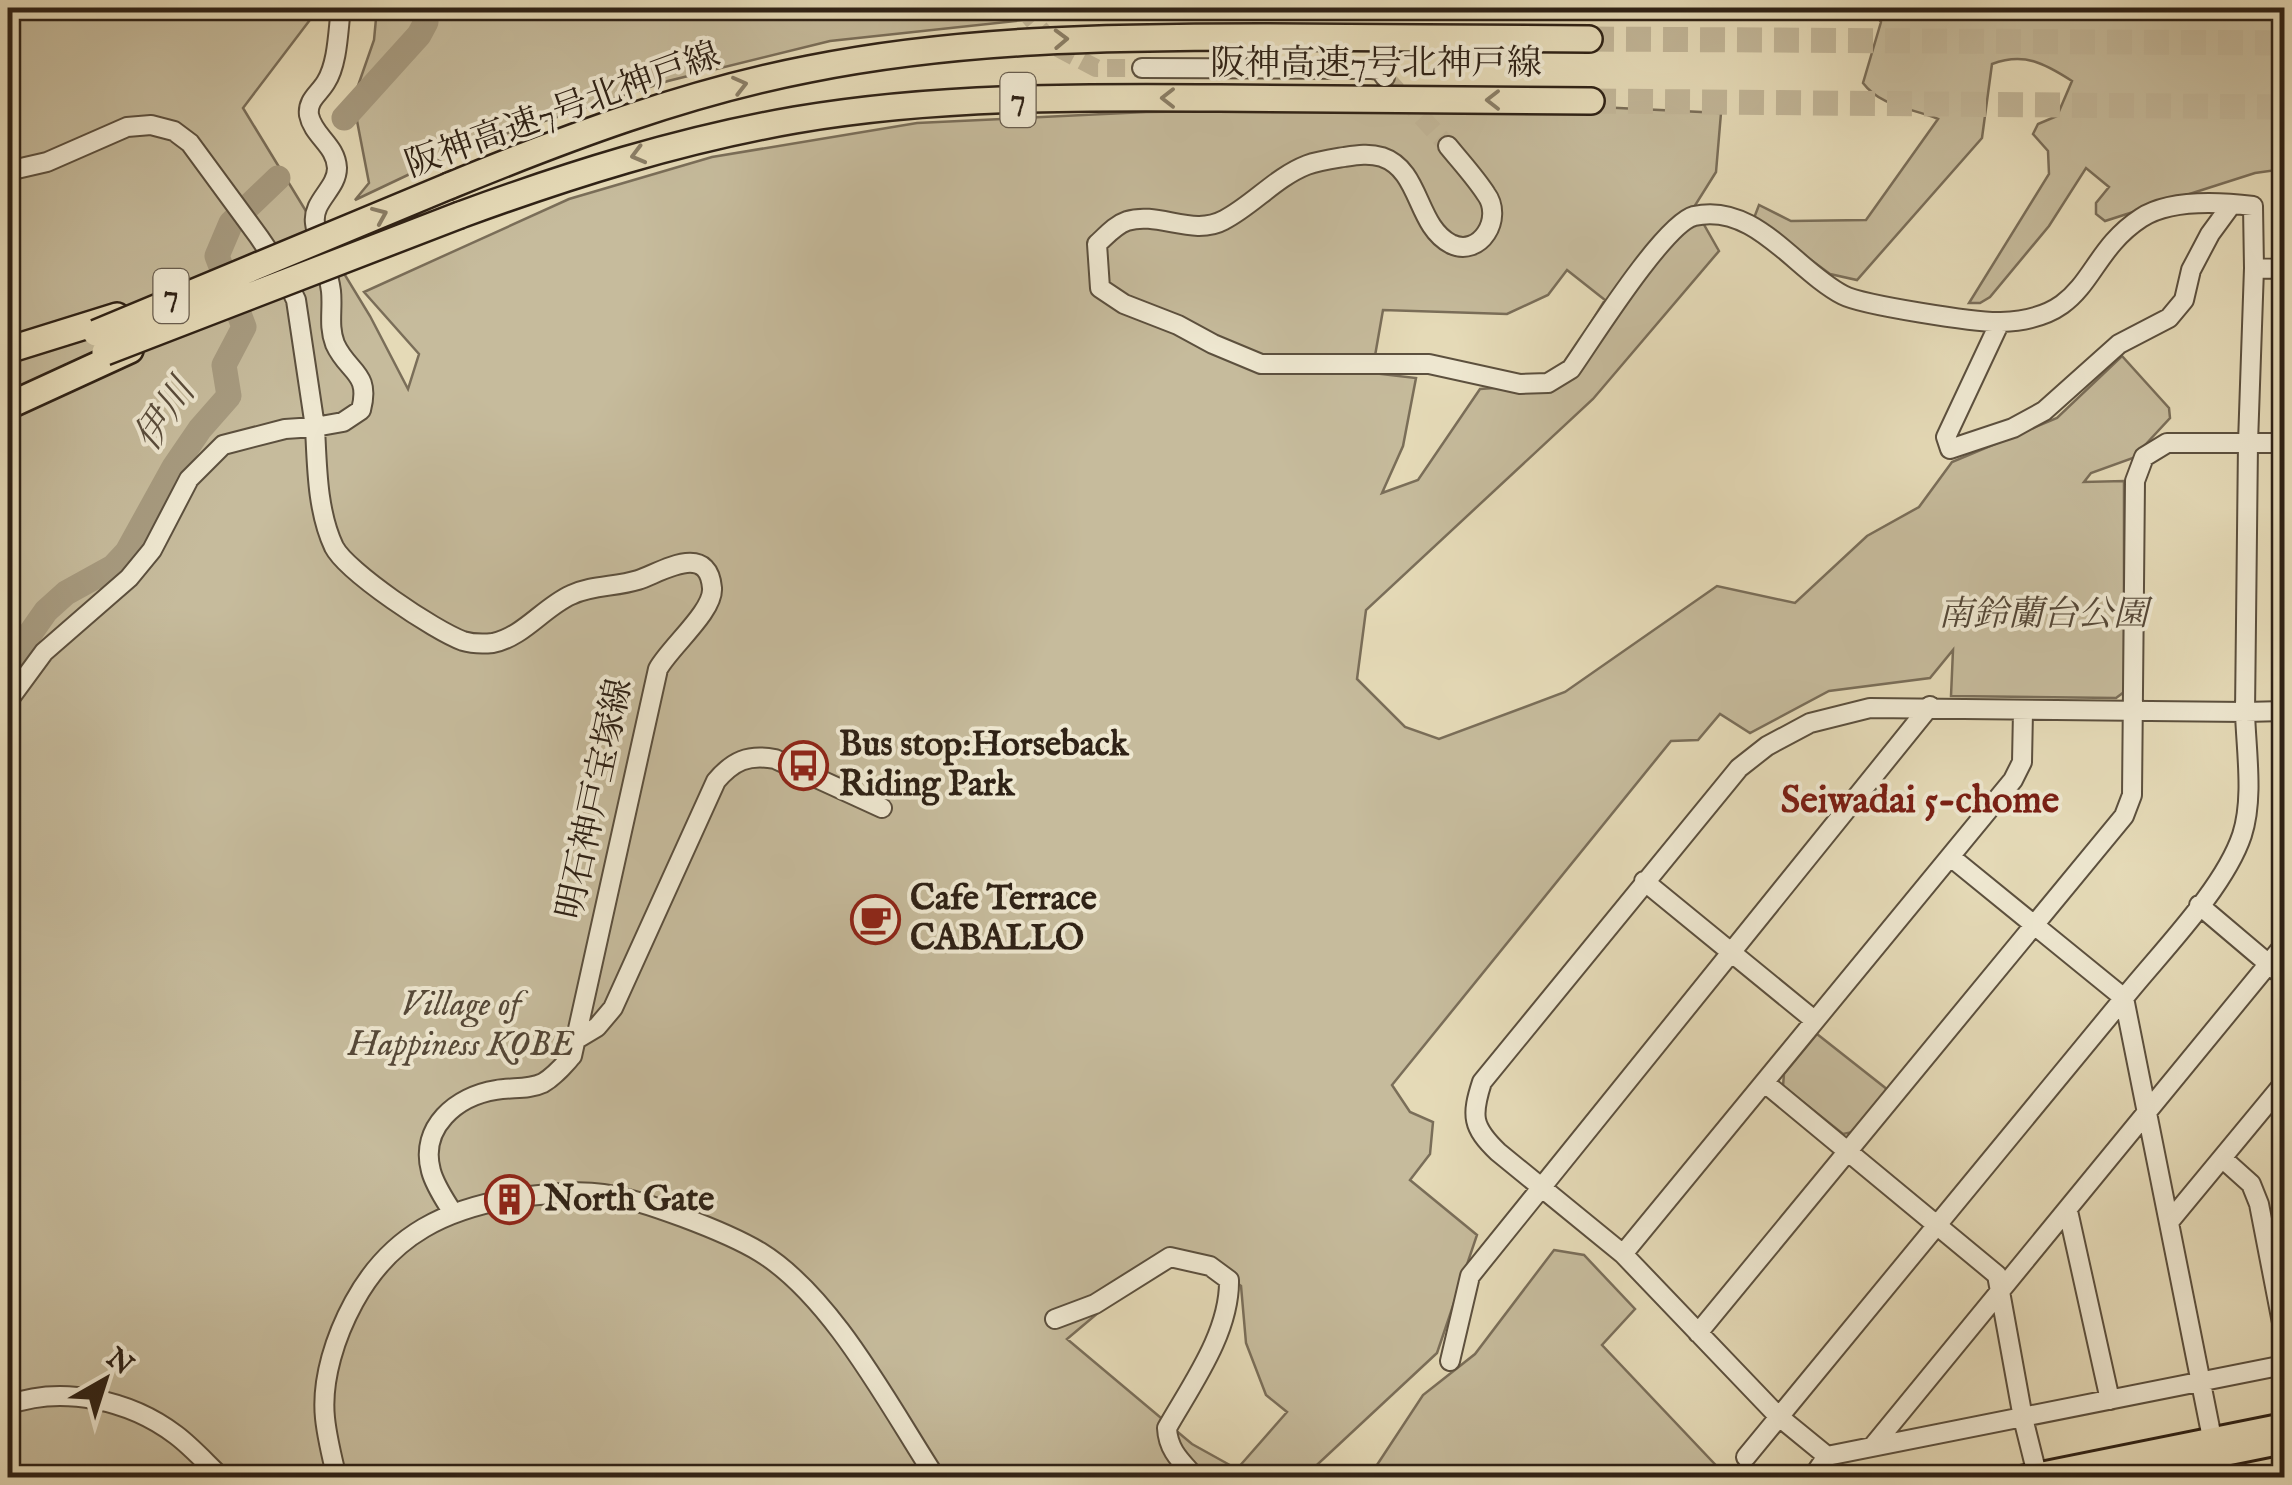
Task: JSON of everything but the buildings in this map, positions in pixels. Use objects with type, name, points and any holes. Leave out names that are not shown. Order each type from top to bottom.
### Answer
[{"type":"highway","name":"阪神高速7号北神戸線","points":[[8,387],[250,269],[449,186],[608,125],[807,69],[1013,41],[1589,39]]},
{"type":"highway","name":"阪神高速7号北神戸線","points":[[8,365],[204,315],[460,215],[606,164],[764,126],[866,110],[1083,98],[1591,101]]},
{"type":"highway","name":"7","points":[[8,350],[101,343]]},
{"type":"highway","name":"7","points":[[8,406],[101,343]]},
{"type":"main road","points":[[2029,1476],[2216,1457],[2284,1426]]},
{"type":"main road","points":[[2106,1478],[2284,1442]]},
{"type":"street","points":[[8,701],[44,652],[129,578],[152,550],[189,480],[224,446],[285,429],[344,422],[362,410],[366,391],[358,372],[344,360],[334,341],[330,288],[314,220],[324,194],[335,180],[337,165],[330,146],[308,113],[313,96],[326,82],[331,68],[341,8]]},
{"type":"street","points":[[1142,68],[1372,68],[1385,77]]},
{"type":"street","points":[[8,170],[47,162],[127,127],[152,124],[190,143],[259,236],[296,300],[315,427]]},
{"type":"street","points":[[1448,146],[1495,209],[1485,234],[1468,247],[1452,244],[1432,226],[1396,164],[1367,154],[1307,165],[1222,222],[1200,226],[1126,221],[1098,244],[1100,288],[1124,304],[1178,324],[1213,344],[1262,364],[1429,364],[1520,384],[1548,382],[1571,369],[1664,239],[1689,217],[1719,212],[1749,224],[1845,297],[1962,319],[2000,322],[2046,316],[2078,292],[2112,244],[2142,216],[2189,203],[2252,206],[2245,712],[2248,794],[2243,834],[2220,879],[1746,1457]]},
{"type":"street","points":[[2000,322],[1946,437],[1950,448],[2013,428],[2044,410],[2120,344],[2169,318],[2184,300],[2190,270],[2232,204]]},
{"type":"street","points":[[2254,268],[2284,269]]},
{"type":"street","name":"明石神戸宝塚線","points":[[315,427],[326,528],[336,552],[366,579],[463,641],[498,642],[570,595],[638,580],[686,562],[697,564],[707,573],[712,588],[710,604],[658,669],[572,1056],[546,1082],[463,1099],[448,1109],[434,1130],[428,1154],[438,1189],[453,1213]]},
{"type":"street","points":[[1698,1333],[2124,816],[2132,795],[2134,481],[2144,457],[2167,443],[2284,443]]},
{"type":"street","points":[[1827,1456],[1778,1416],[1623,1254],[1480,1134],[1474,1108],[1482,1082],[1739,768],[1767,746],[1810,723],[1870,708],[1930,706],[2131,712],[2284,711]]},
{"type":"street","points":[[1450,1361],[1470,1276],[1930,706]]},
{"type":"street","points":[[1623,1254],[2013,780],[2022,762],[2023,710]]},
{"type":"street","points":[[577,1039],[598,1027],[613,1008],[716,782],[728,766],[742,758],[776,759],[882,808]]},
{"type":"street","points":[[1952,858],[2124,998],[2216,1457]]},
{"type":"street","points":[[1644,882],[1814,1020]]},
{"type":"street","points":[[2199,905],[2284,977]]},
{"type":"street","points":[[1873,1446],[2284,945]]},
{"type":"street","points":[[1764,1084],[1997,1275],[2023,1418],[2029,1476]]},
{"type":"street","points":[[2169,1222],[2282,1091]]},
{"type":"street","points":[[2222,1158],[2251,1184],[2259,1204],[2284,1333]]},
{"type":"street","points":[[337,1478],[324,1414],[328,1372],[342,1324],[382,1260],[416,1232],[453,1213],[487,1202],[550,1193],[604,1194],[682,1219],[759,1251],[790,1273],[820,1305],[936,1478]]},
{"type":"street","points":[[2068,1211],[2110,1400]]},
{"type":"street","points":[[1055,1319],[1095,1304],[1170,1257],[1210,1266],[1230,1280],[1230,1300],[1222,1324],[1168,1428],[1168,1442],[1174,1454],[1196,1478]]},
{"type":"street","points":[[1812,1478],[1827,1456],[2284,1365]]},
{"type":"street","points":[[8,1405],[29,1397],[77,1396],[118,1405],[176,1435],[222,1478]]},
{"type":"green space","points":[[8,8],[319,8],[243,108],[370,316],[408,389],[419,354],[364,292],[569,199],[712,157],[917,123],[1146,112],[1598,107],[1721,113],[1716,172],[1694,207],[1719,251],[1593,399],[1366,610],[1357,679],[1405,727],[1439,739],[1565,692],[1717,586],[1795,603],[1867,536],[1919,507],[1952,462],[2057,418],[2122,356],[2169,408],[2170,418],[2133,458],[2091,473],[2084,482],[2124,481],[2124,692],[2116,698],[1951,696],[1953,650],[1930,678],[1829,691],[1750,733],[1720,714],[1698,740],[1671,741],[1392,1085],[1410,1112],[1433,1122],[1430,1154],[1410,1180],[1477,1235],[1437,1353],[1304,1477],[8,1478]],"holes":[[[1567,270],[1605,300],[1553,384],[1480,389],[1418,480],[1382,493],[1403,446],[1416,378],[1372,373],[1383,310],[1507,314],[1548,295]],[[1206,1260],[1241,1286],[1246,1343],[1266,1395],[1287,1412],[1237,1469],[1192,1444],[1067,1339],[1124,1291],[1176,1263]]]},
{"type":"green space","points":[[377,8],[1379,8],[1378,13],[1070,15],[830,41],[668,81],[471,145],[355,200],[369,183],[353,100],[374,40]]},
{"type":"green space","points":[[1866,8],[2284,8],[2284,169],[2255,173],[2105,221],[2096,214],[2096,203],[2109,187],[2086,168],[2049,226],[1990,297],[1980,303],[1969,303],[2049,174],[2048,151],[2033,134],[2038,124],[2057,116],[2072,81],[2034,61],[2003,61],[1992,64],[1982,138],[1857,280],[1830,274],[1754,218],[1759,205],[1791,221],[1866,220],[1938,119],[1888,102],[1863,83],[1881,22]]},
{"type":"green space","points":[[1817,1034],[1888,1090],[1853,1132],[1843,1134],[1783,1086],[1784,1074]]},
{"type":"green space","points":[[1554,1250],[1584,1255],[1635,1309],[1602,1345],[1727,1477],[1369,1477],[1423,1395],[1475,1354]]},
{"type":"waterway","name":"伊川","points":[[344,118],[419,35],[426,22],[421,8]]},
{"type":"waterway","name":"伊川","points":[[8,665],[46,611],[66,593],[113,567],[127,552],[174,467],[229,396],[224,365],[244,327],[217,256],[231,223],[278,178]]},
{"type":"tunnel","points":[[1022,8],[1056,47],[1096,68],[1142,68]]},
{"type":"tunnel","points":[[1589,39],[2284,43]]},
{"type":"tunnel","points":[[1385,77],[1448,146]]},
{"type":"tunnel","points":[[1591,101],[2284,107]]},
{"type":"place","name":"Bus stop:Horseback Riding Park","points":[[804,765]]},
{"type":"place","name":"Cafe Terrace CABALLO","points":[[875,919]]},
{"type":"place","name":"North Gate","points":[[509,1200]]},
{"type":"district","name":"Seiwadai 5-chome","points":[[1920,802]]},
{"type":"park label","name":"南鈴蘭台公園","points":[[2043,615]]},
{"type":"park label","name":"Village of Happiness KOBE","points":[[461,1025]]}]
